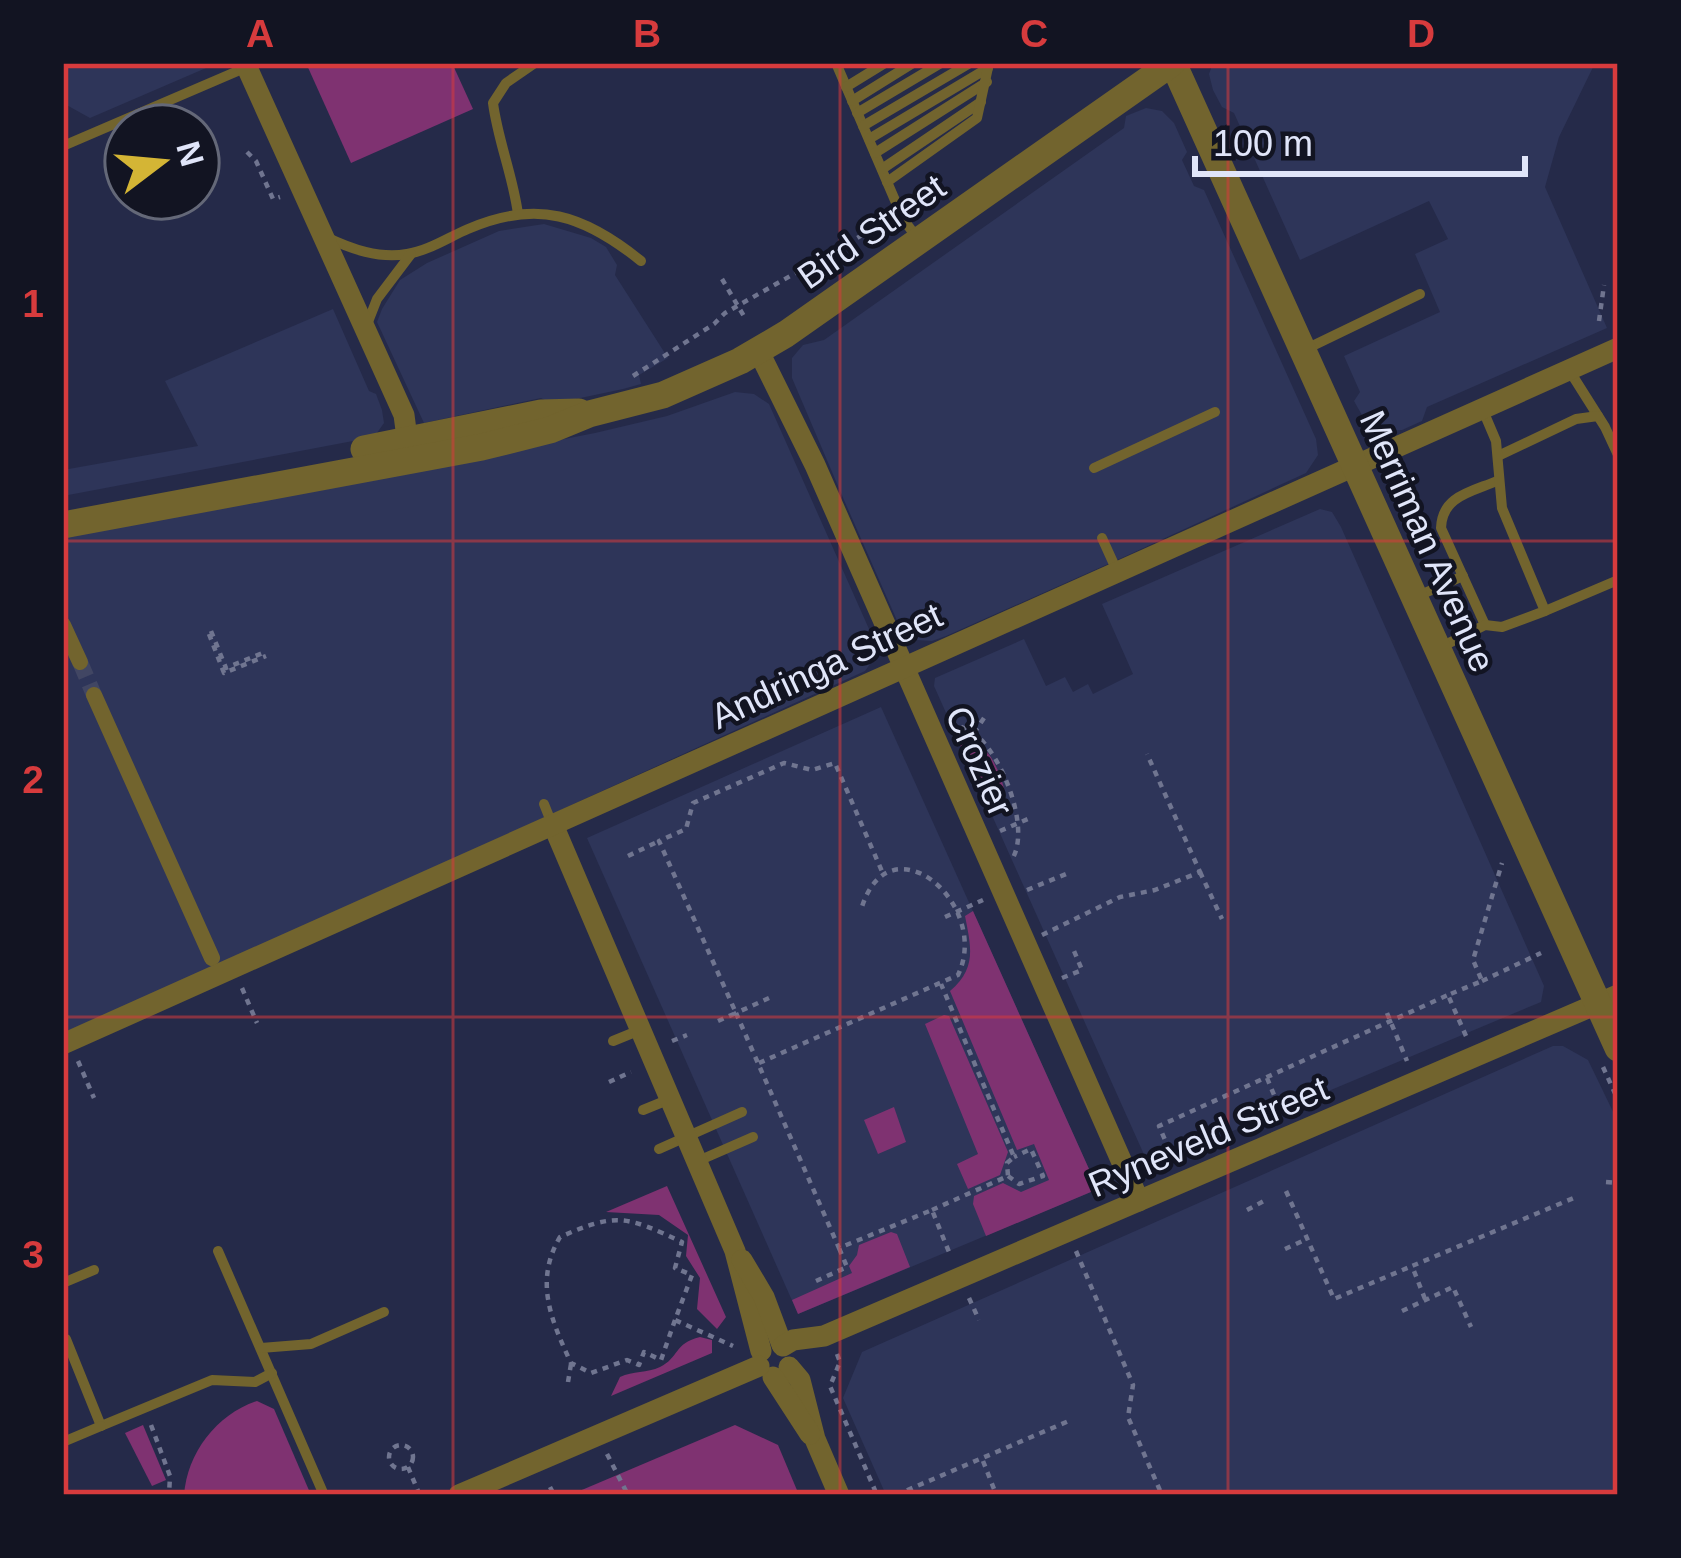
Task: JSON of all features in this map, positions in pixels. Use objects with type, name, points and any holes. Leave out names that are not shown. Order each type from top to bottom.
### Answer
[{"type":"street","name":"Bird Street","points":[[63,525],[409,450],[559,410],[589,415],[685,387],[758,350],[1173,63]]},
{"type":"street","name":"Merriman Avenue","points":[[1173,63],[1438,648],[1608,999],[1618,1048]]},
{"type":"street","points":[[246,65],[404,415],[409,450]]},
{"type":"street","name":"Andringa Street","points":[[69,1050],[902,666],[1618,348]]},
{"type":"street","name":"Crozier","points":[[758,350],[784,398],[1139,1201]]},
{"type":"street","name":"Bird Street","points":[[63,509],[409,450]]},
{"type":"street","points":[[63,625],[80,662]]},
{"type":"street","points":[[94,695],[212,958]]},
{"type":"street","points":[[554,827],[735,1251],[764,1297],[777,1359],[839,1495]]},
{"type":"street","name":"Ryneveld Street","points":[[458,1495],[777,1359],[808,1356],[1139,1201],[1608,999]]},
{"type":"lane","points":[[518,214],[498,142],[493,103],[506,83],[535,63]]},
{"type":"lane","points":[[855,63],[838,68],[904,219],[919,241]]},
{"type":"lane","points":[[846,87],[885,63]]},
{"type":"lane","points":[[858,113],[913,63]]},
{"type":"lane","points":[[858,113],[940,63]]},
{"type":"lane","points":[[858,113],[970,63]]},
{"type":"lane","points":[[63,146],[246,65]]},
{"type":"lane","points":[[869,139],[988,65]]},
{"type":"lane","points":[[887,182],[977,118],[988,65]]},
{"type":"lane","points":[[875,153],[988,82]]},
{"type":"lane","points":[[882,169],[984,100]]},
{"type":"lane","points":[[323,236],[370,253],[411,254],[490,219],[518,214],[564,216],[615,241],[640,261]]},
{"type":"lane","points":[[366,327],[377,299],[411,254]]},
{"type":"lane","points":[[1303,351],[1420,294]]},
{"type":"lane","points":[[1569,370],[1618,455]]},
{"type":"lane","points":[[1482,408],[1498,456],[1502,508],[1544,611]]},
{"type":"lane","points":[[1094,468],[1215,412]]},
{"type":"lane","points":[[1498,456],[1576,419],[1598,416]]},
{"type":"lane","points":[[1485,626],[1441,529],[1442,515],[1455,498],[1497,481]]},
{"type":"lane","points":[[1102,538],[1118,571]]},
{"type":"lane","points":[[1415,597],[1462,576]]},
{"type":"lane","points":[[1438,648],[1485,626],[1502,627],[1618,580]]},
{"type":"lane","points":[[544,804],[554,827]]},
{"type":"lane","points":[[613,1041],[640,1030]]},
{"type":"lane","points":[[643,1111],[670,1099]]},
{"type":"lane","points":[[659,1149],[742,1112]]},
{"type":"lane","points":[[698,1162],[753,1138]]},
{"type":"lane","points":[[218,1251],[324,1495]]},
{"type":"lane","points":[[63,1282],[94,1270]]},
{"type":"lane","points":[[262,1348],[311,1345],[384,1312]]},
{"type":"lane","points":[[66,1339],[101,1426]]},
{"type":"lane","points":[[63,1442],[212,1381],[256,1382],[272,1373]]},
{"type":"path","points":[[258,148],[248,152],[273,200],[280,197]]},
{"type":"path","points":[[634,382],[637,373],[738,306],[874,229],[882,226],[891,232]]},
{"type":"path","points":[[722,279],[746,318]]},
{"type":"path","points":[[1599,321],[1604,285]]},
{"type":"path","points":[[210,633],[224,673],[266,654]]},
{"type":"path","points":[[974,733],[984,718]]},
{"type":"path","points":[[944,720],[974,733],[996,753],[1010,783],[1018,849],[1009,863]]},
{"type":"path","points":[[1147,754],[1222,919]]},
{"type":"path","points":[[628,856],[686,829],[693,803],[784,763],[812,770],[835,763],[884,876]]},
{"type":"path","points":[[980,798],[1011,797]]},
{"type":"path","points":[[995,833],[1028,819]]},
{"type":"path","points":[[659,841],[847,1267],[816,1281]]},
{"type":"path","points":[[912,857],[917,869]]},
{"type":"path","points":[[1481,981],[1473,960],[1502,863]]},
{"type":"path","points":[[758,1063],[958,975],[967,948],[956,912],[933,877],[917,869],[884,876],[865,897],[861,910]]},
{"type":"path","points":[[1041,936],[1120,897],[1155,890],[1200,872]]},
{"type":"path","points":[[1022,893],[1066,874]]},
{"type":"path","points":[[945,917],[988,897]]},
{"type":"path","points":[[1067,976],[1082,970],[1074,951]]},
{"type":"path","points":[[1174,1161],[1159,1126],[1541,952]]},
{"type":"path","points":[[240,983],[257,1023]]},
{"type":"path","points":[[941,984],[1014,1156]]},
{"type":"path","points":[[1448,995],[1468,1041]]},
{"type":"path","points":[[718,1021],[770,998]]},
{"type":"path","points":[[1387,1012],[1410,1066]]},
{"type":"path","points":[[672,1041],[687,1035]]},
{"type":"path","points":[[69,1050],[94,1098]]},
{"type":"path","points":[[609,1082],[631,1072]]},
{"type":"path","points":[[1267,1078],[1282,1114]]},
{"type":"path","points":[[1031,1149],[1043,1176],[1018,1184],[1008,1176],[1007,1163],[1031,1149]]},
{"type":"path","points":[[838,1248],[1008,1176]]},
{"type":"path","points":[[1606,1182],[1618,1184]]},
{"type":"path","points":[[1286,1191],[1334,1299],[1576,1197]]},
{"type":"path","points":[[1247,1210],[1264,1201]]},
{"type":"path","points":[[932,1210],[951,1257]]},
{"type":"path","points":[[568,1382],[571,1363],[545,1295],[560,1237],[604,1218],[638,1222],[682,1242],[675,1268],[692,1275],[661,1360],[644,1352],[639,1365],[627,1360],[591,1372],[571,1363]]},
{"type":"path","points":[[1285,1249],[1307,1239]]},
{"type":"path","points":[[1076,1251],[1132,1385],[1128,1417],[1162,1495]]},
{"type":"path","points":[[1412,1266],[1425,1299]]},
{"type":"path","points":[[1402,1311],[1453,1287],[1471,1327]]},
{"type":"path","points":[[969,1298],[979,1321]]},
{"type":"path","points":[[675,1320],[733,1346]]},
{"type":"path","points":[[1108,1326],[1120,1321]]},
{"type":"path","points":[[550,1342],[560,1338]]},
{"type":"path","points":[[830,1342],[840,1362],[830,1386],[877,1495]]},
{"type":"path","points":[[896,1495],[1072,1420]]},
{"type":"path","points":[[152,1430],[170,1476],[169,1495]]},
{"type":"path","points":[[604,1449],[628,1495]]},
{"type":"path","points":[[982,1459],[992,1495]]},
{"type":"path","points":[[408,1467],[418,1491]]},
{"type":"path","points":[[550,1487],[554,1495]]},
{"type":"shaded area","points":[[63,63],[213,63],[127,102],[102,102],[102,113],[90,118],[63,103]]},
{"type":"shaded area","points":[[306,63],[452,63],[473,109],[351,163]]},
{"type":"shaded area","points":[[1213,63],[1595,63],[1559,137],[1545,187],[1607,328],[1427,407],[1422,421],[1402,430],[1381,431],[1367,424],[1354,401],[1360,392],[1344,356],[1440,312],[1415,254],[1448,239],[1429,201],[1300,260],[1234,113],[1222,107],[1213,90],[1209,74]]},
{"type":"shaded area","points":[[1146,108],[1162,111],[1174,123],[1187,152],[1182,160],[1194,186],[1204,190],[1316,439],[1318,455],[1306,473],[1126,556],[946,636],[916,640],[899,625],[844,500],[792,378],[792,358],[803,345],[824,340],[1124,128],[1126,116]]},
{"type":"shaded area","points":[[544,224],[606,247],[617,265],[615,275],[668,358],[639,375],[641,384],[623,389],[552,404],[541,398],[424,423],[377,322],[382,309],[400,280],[427,263],[499,231]]},
{"type":"shaded area","points":[[333,309],[382,410],[384,423],[374,437],[63,496],[63,470],[198,446],[165,381]]},
{"type":"shaded area","points":[[735,392],[754,394],[769,404],[873,638],[873,660],[865,671],[63,1037],[63,537],[595,433],[667,416]]},
{"type":"shaded area","points":[[1320,509],[1332,512],[1341,527],[1544,986],[1541,1002],[1154,1164],[1146,1159],[934,686],[935,678],[1024,639],[1046,686],[1065,677],[1073,692],[1088,684],[1093,694],[1133,674],[1102,604]]},
{"type":"shaded area","points":[[881,707],[1098,1189],[798,1314],[587,838]]},
{"type":"shaded area","points":[[954,732],[974,740],[988,753],[1005,792],[981,790]]},
{"type":"shaded area","points":[[973,911],[1098,1189],[986,1236],[974,1196],[1003,1183],[1021,1192],[1049,1180],[1034,1144],[1017,1150],[950,991],[968,965],[965,916]]},
{"type":"shaded area","points":[[949,1016],[1008,1152],[1000,1175],[968,1189],[957,1164],[978,1154],[925,1024]]},
{"type":"shaded area","points":[[1553,1046],[1563,1046],[1588,1060],[1618,1122],[1618,1495],[886,1495],[843,1398],[862,1352]]},
{"type":"shaded area","points":[[894,1107],[906,1142],[878,1154],[864,1120]]},
{"type":"shaded area","points":[[667,1186],[726,1317],[717,1329],[697,1309],[700,1278],[686,1256],[688,1235],[659,1215],[606,1212]]},
{"type":"shaded area","points":[[897,1234],[910,1267],[798,1314],[792,1300],[852,1273],[849,1266],[859,1245]]},
{"type":"shaded area","points":[[700,1337],[712,1340],[712,1353],[611,1396],[620,1377],[660,1367],[685,1343]]},
{"type":"shaded area","points":[[257,1401],[274,1409],[311,1495],[184,1495],[191,1464],[207,1437],[229,1415]]},
{"type":"shaded area","points":[[143,1425],[166,1480],[152,1486],[125,1433]]},
{"type":"shaded area","points":[[735,1425],[778,1445],[799,1495],[570,1495]]},
{"type":"tunnel","points":[[80,662],[94,695]]}]
